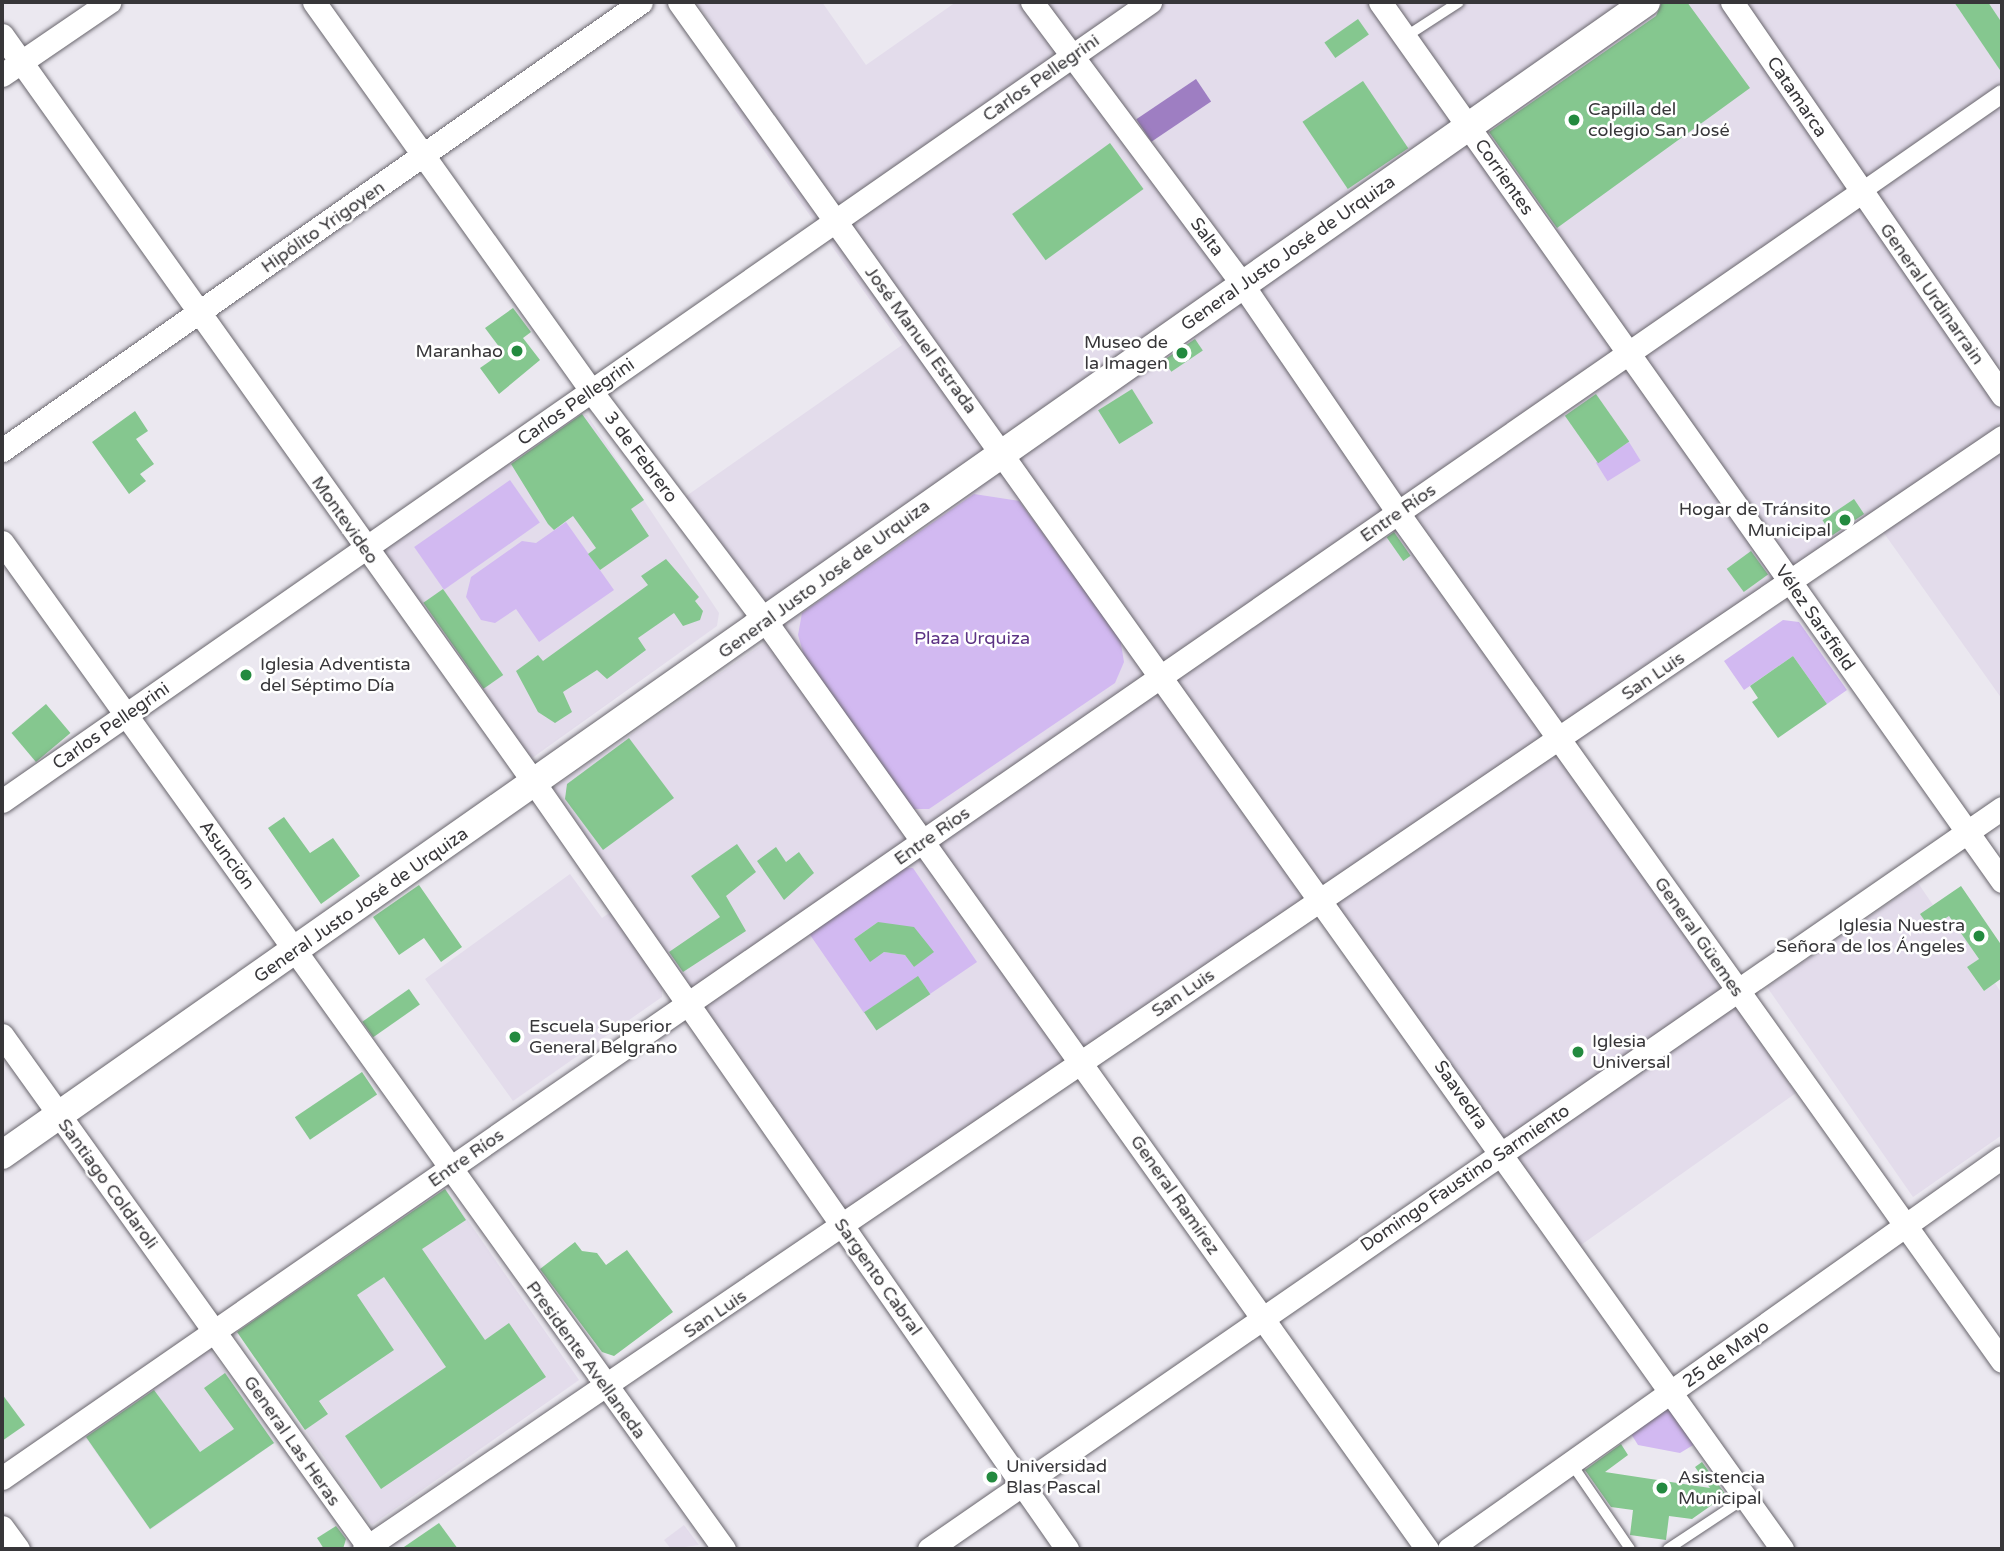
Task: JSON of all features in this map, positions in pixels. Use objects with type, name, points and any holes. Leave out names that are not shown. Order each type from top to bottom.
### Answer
[{"type":"street","points":[[2,75],[109,2]]},
{"type":"street","name":"3 de Febrero","points":[[314,2],[591,391],[766,622],[921,843]]},
{"type":"street","name":"Hipólito Yrigoyen","points":[[2,450],[201,314],[641,2]]},
{"type":"street","name":"José Manuel Estrada","points":[[679,2],[1163,677]]},
{"type":"street","name":"Salta","points":[[1032,2],[1070,58],[1242,284],[1398,513]]},
{"type":"street","name":"Carlos Pellegrini","points":[[2,801],[1150,2]]},
{"type":"street","name":"Corrientes","points":[[1380,2],[1628,354]]},
{"type":"street","name":"General Justo José de Urquiza","points":[[2,1155],[766,622],[1003,451],[1646,2]]},
{"type":"street","name":"Catamarca","points":[[1732,2],[1861,192]]},
{"type":"street","name":"Montevideo","points":[[2,35],[535,784],[688,1004]]},
{"type":"street","points":[[1861,192],[2002,93]]},
{"type":"street","name":"Entre Ríos","points":[[2,1478],[1861,192]]},
{"type":"street","name":"General Urdinarrain","points":[[1861,192],[2002,396]]},
{"type":"street","name":"Vélez Sarsfield","points":[[1628,354],[2002,881]]},
{"type":"street","name":"San Luis","points":[[367,1548],[844,1227],[1080,1062],[1324,900],[2002,438]]},
{"type":"street","name":"General Güemes","points":[[1398,513],[2002,1360]]},
{"type":"street","name":"Asunción","points":[[2,542],[295,951],[448,1171]]},
{"type":"street","name":"Saavedra","points":[[1163,677],[1324,900],[1782,1549]]},
{"type":"street","name":"Domingo Faustino Sarmiento","points":[[929,1549],[2002,808]]},
{"type":"street","name":"General Ramírez","points":[[921,843],[1427,1549]]},
{"type":"street","name":"Sargento Cabral","points":[[688,1004],[1067,1549]]},
{"type":"street","name":"Santiago Coldaroli","points":[[2,1035],[215,1332]]},
{"type":"street","name":"25 de Mayo","points":[[1448,1549],[2002,1157]]},
{"type":"street","name":"Presidente Avellaneda","points":[[448,1171],[724,1549]]},
{"type":"street","name":"General Las Heras","points":[[215,1332],[367,1548]]},
{"type":"street","points":[[2,1527],[18,1549]]},
{"type":"lane","points":[[1405,37],[1459,2]]},
{"type":"lane","points":[[1571,1463],[1630,1549]]},
{"type":"lane","points":[[1668,1549],[1745,1498]]},
{"type":"shaded area","points":[[696,2],[822,2],[866,65],[956,2],[2002,2],[2002,699],[1881,529],[1558,756],[1796,1093],[1564,1257],[1307,895],[850,1217],[553,788],[783,630],[682,499],[902,345],[731,104],[755,87]]},
{"type":"shaded area","points":[[1196,79],[1211,101],[1151,142],[1136,119]]},
{"type":"shaded area","points":[[577,414],[587,415],[719,613],[717,626],[528,761],[383,560],[384,547]]},
{"type":"shaded area","points":[[570,874],[602,918],[612,911],[662,986],[662,997],[513,1101],[425,979]]},
{"type":"shaded area","points":[[1918,883],[1933,905],[1921,914],[1930,928],[1949,916],[1979,959],[1967,967],[1984,991],[1995,983],[2002,994],[2002,1135],[1913,1197],[1767,987]]},
{"type":"shaded area","points":[[443,1185],[579,1380],[372,1525],[305,1430],[328,1413],[258,1315]]},
{"type":"shaded area","points":[[207,1346],[275,1443],[150,1530],[82,1433]]},
{"type":"shaded area","points":[[684,1525],[699,1545],[671,1549],[664,1540]]},
{"type":"green space","points":[[1629,442],[1641,461],[1608,481],[1596,463]]},
{"type":"green space","points":[[510,480],[540,523],[444,590],[414,547]]},
{"type":"green space","name":"Plaza Urquiza","points":[[974,494],[1019,501],[1120,638],[1124,662],[1115,683],[929,809],[913,809],[805,659],[798,635],[802,613]]},
{"type":"green space","points":[[566,522],[614,590],[539,642],[516,609],[495,623],[481,620],[466,597],[471,577],[522,541],[536,543]]},
{"type":"green space","points":[[1783,620],[1799,622],[1847,690],[1827,704],[1793,656],[1744,690],[1724,661]]},
{"type":"green space","points":[[894,868],[913,868],[977,962],[930,994],[920,979],[913,980],[864,1013],[806,929]],"holes":[[[878,922],[933,952],[914,967],[905,955],[884,952],[870,961],[854,939]]]},
{"type":"green space","points":[[1669,1403],[1695,1444],[1680,1453],[1638,1445],[1628,1429]]},
{"type":"building","points":[[1662,2],[1687,2],[1750,88],[1557,228],[1489,132],[1656,16]]},
{"type":"building","points":[[1954,2],[1988,2],[2002,23],[2002,73]]},
{"type":"building","points":[[1358,19],[1369,35],[1335,58],[1324,43]]},
{"type":"building","points":[[1363,81],[1408,148],[1348,189],[1302,122]]},
{"type":"building","points":[[1110,143],[1144,189],[1046,260],[1012,214]]},
{"type":"building","name":"Maranhao","points":[[513,308],[531,332],[523,338],[540,360],[499,394],[480,368],[503,352],[485,328]]},
{"type":"building","name":"Museo de la Imagen","points":[[1195,339],[1203,351],[1171,372],[1163,360]]},
{"type":"building","points":[[1132,389],[1153,423],[1119,444],[1098,410]]},
{"type":"building","points":[[1596,394],[1629,442],[1598,463],[1565,416]]},
{"type":"building","points":[[135,411],[148,431],[136,439],[154,464],[140,474],[146,481],[129,494],[92,442]]},
{"type":"building","points":[[582,414],[644,500],[631,509],[649,536],[600,570],[588,554],[596,548],[573,516],[554,530],[511,464]]},
{"type":"building","name":"Hogar de Tránsito Municipal","points":[[1854,499],[1864,514],[1833,535],[1822,520]]},
{"type":"building","points":[[1394,532],[1411,556],[1403,561],[1387,537]]},
{"type":"building","points":[[1751,551],[1768,574],[1744,592],[1727,569]]},
{"type":"building","points":[[666,559],[699,597],[695,601],[703,611],[700,620],[683,626],[674,613],[638,638],[646,650],[607,679],[597,670],[563,692],[572,712],[555,723],[538,712],[516,671],[538,655],[543,661],[648,585],[641,576]]},
{"type":"building","points":[[443,589],[503,675],[484,689],[423,603]]},
{"type":"building","points":[[1793,656],[1827,704],[1778,738],[1752,702],[1758,698],[1750,686]]},
{"type":"building","points":[[46,704],[70,733],[36,762],[12,733]]},
{"type":"building","points":[[629,738],[674,798],[603,850],[565,799],[567,784]]},
{"type":"building","points":[[284,817],[310,853],[333,838],[360,876],[321,904],[268,828]]},
{"type":"building","points":[[737,844],[756,872],[726,896],[746,931],[683,972],[669,952],[720,917],[691,876]]},
{"type":"building","points":[[776,847],[786,862],[799,852],[814,873],[784,900],[757,861]]},
{"type":"building","points":[[419,885],[462,947],[441,962],[424,938],[399,955],[373,917]]},
{"type":"building","name":"Iglesia Nuestra Señora de los Ángeles","points":[[1961,886],[2002,946],[2002,978],[1984,991],[1967,967],[1979,959],[1949,916],[1930,928],[1920,914]]},
{"type":"building","points":[[878,922],[914,927],[934,952],[914,967],[905,955],[884,952],[870,962],[854,939]]},
{"type":"building","points":[[918,976],[930,994],[876,1031],[864,1012]]},
{"type":"building","points":[[409,989],[420,1005],[373,1037],[362,1022]]},
{"type":"building","points":[[362,1072],[377,1094],[310,1140],[295,1117]]},
{"type":"building","points":[[445,1189],[466,1220],[422,1249],[485,1340],[509,1323],[546,1377],[381,1489],[345,1436],[446,1367],[384,1277],[357,1295],[394,1350],[319,1401],[328,1414],[305,1430],[237,1332]]},
{"type":"building","points":[[575,1242],[582,1251],[597,1253],[606,1265],[627,1250],[673,1312],[614,1356],[602,1352],[540,1269]]},
{"type":"building","points":[[225,1373],[274,1443],[150,1529],[86,1437],[154,1390],[200,1452],[234,1429],[204,1388]]},
{"type":"building","points":[[2,1394],[25,1425],[2,1441]]},
{"type":"building","name":"Asistencia Municipal","points":[[1621,1444],[1628,1455],[1605,1472],[1710,1488],[1695,1467],[1702,1462],[1726,1495],[1692,1519],[1669,1516],[1666,1540],[1630,1535],[1633,1510],[1611,1507],[1585,1470]]},
{"type":"building","points":[[439,1523],[458,1549],[401,1549]]},
{"type":"building","points":[[336,1526],[346,1539],[343,1549],[324,1549],[317,1538]]},
{"type":"place","name":"Capilla del colegio San José","points":[[1574,120]]},
{"type":"place","name":"Maranhao","points":[[517,351]]},
{"type":"place","name":"Museo de la Imagen","points":[[1182,353]]},
{"type":"place","name":"Hogar de Tránsito Municipal","points":[[1845,520]]},
{"type":"place","name":"Iglesia Adventista del Séptimo Día","points":[[246,675]]},
{"type":"place","name":"Iglesia Nuestra Señora de los Ángeles","points":[[1979,936]]},
{"type":"place","name":"Escuela Superior General Belgrano","points":[[515,1037]]},
{"type":"place","name":"Iglesia Universal","points":[[1578,1052]]},
{"type":"place","name":"Universidad Blas Pascal","points":[[992,1477]]},
{"type":"place","name":"Asistencia Municipal","points":[[1662,1488]]}]
